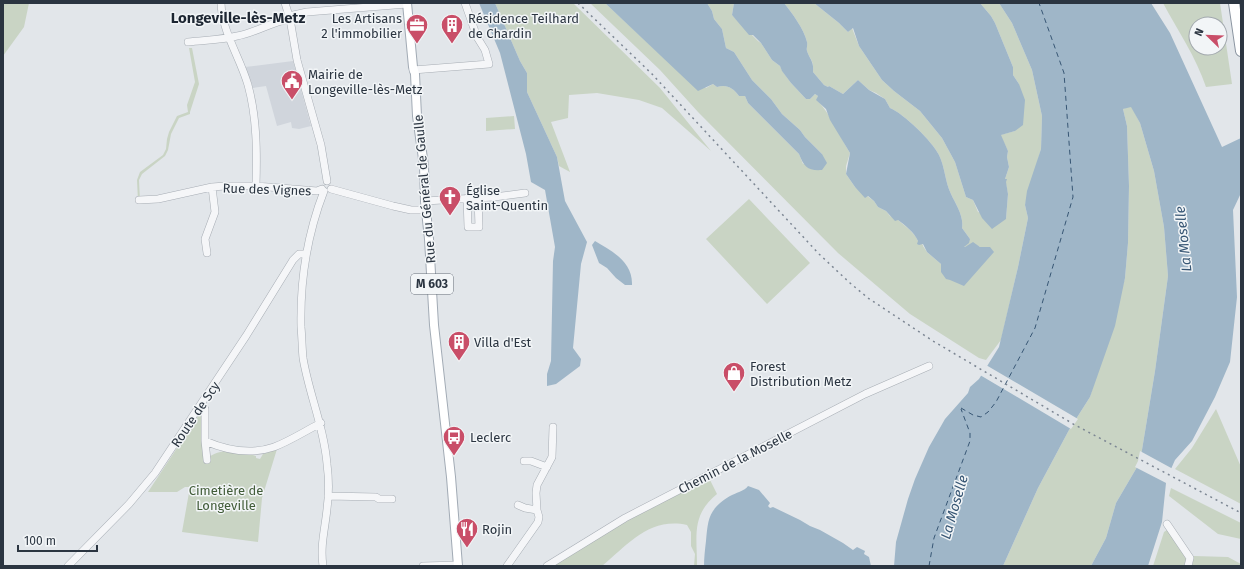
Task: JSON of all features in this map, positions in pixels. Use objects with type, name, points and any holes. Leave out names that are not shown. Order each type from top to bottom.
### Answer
[{"type":"highway","points":[[1234,3],[1241,50]]},
{"type":"main road","name":"Rue du Général de Gaulle","points":[[407,4],[415,74],[420,140],[424,166],[434,325],[450,471],[458,565]]},
{"type":"street","points":[[221,3],[222,16],[248,85],[257,142],[256,186]]},
{"type":"street","points":[[285,3],[290,18],[297,60],[321,145],[326,181],[331,184],[326,190],[306,254],[302,291],[302,351],[320,423],[327,464],[328,496],[321,553],[323,566]]},
{"type":"street","points":[[414,70],[489,64],[485,50],[477,37],[465,3]]},
{"type":"street","points":[[188,42],[236,37],[307,12],[407,4]]},
{"type":"street","name":"Rue des Vignes","points":[[139,200],[158,199],[212,187],[256,186],[296,190],[326,190],[411,210],[427,210]]},
{"type":"street","name":"Rue des Vignes","points":[[208,252],[205,239],[215,212],[212,187]]},
{"type":"street","points":[[425,201],[478,198],[525,193]]},
{"type":"street","points":[[467,198],[468,227],[478,227],[478,198]]},
{"type":"street","name":"Route de Scy","points":[[68,566],[144,488],[246,336],[293,260],[299,254],[306,254]]},
{"type":"street","name":"Chemin de la Moselle","points":[[546,566],[632,515],[865,394],[929,366]]},
{"type":"street","points":[[202,403],[205,409],[205,441],[207,460]]},
{"type":"street","points":[[205,441],[228,449],[244,451],[261,450],[274,447],[320,423]]},
{"type":"street","points":[[507,566],[538,522],[537,485],[552,457],[553,427]]},
{"type":"street","points":[[524,461],[531,460],[547,467]]},
{"type":"street","points":[[328,496],[376,496],[379,498],[392,499]]},
{"type":"street","points":[[518,505],[537,510]]},
{"type":"street","points":[[1167,524],[1190,558],[1188,566]]},
{"type":"street","points":[[423,566],[458,565]]},
{"type":"shaded area","points":[[293,61],[311,126],[299,129],[292,128],[291,122],[277,126],[266,86],[253,88],[245,67]]},
{"type":"green space","points":[[3,3],[29,3],[24,27],[3,56]]},
{"type":"green space","points":[[495,3],[573,3],[660,88],[711,151],[662,108],[639,100],[597,93],[569,95],[568,118],[551,122],[570,172],[559,166],[557,157],[527,92],[527,73],[520,61]]},
{"type":"green space","points":[[590,3],[605,3],[665,59],[706,88],[713,84],[717,87],[727,86],[739,96],[745,96],[748,103],[799,154],[803,164],[822,154],[800,130],[782,114],[771,99],[752,80],[734,52],[726,48],[722,29],[714,19],[712,11],[707,3],[734,3],[732,15],[761,43],[772,60],[780,66],[791,83],[806,99],[810,99],[815,94],[818,96],[817,100],[831,119],[850,153],[846,166],[846,174],[855,187],[874,201],[878,207],[886,211],[890,216],[898,220],[910,230],[927,252],[941,264],[941,268],[990,247],[980,247],[976,245],[963,246],[970,239],[962,228],[961,215],[949,189],[943,164],[936,149],[917,128],[890,108],[885,99],[869,90],[858,80],[843,94],[829,86],[824,85],[813,72],[812,62],[807,51],[807,43],[801,27],[784,3],[814,3],[848,32],[852,28],[859,46],[882,80],[920,111],[942,138],[955,162],[966,197],[973,200],[978,212],[1006,219],[1008,194],[1005,179],[1009,167],[1007,157],[1008,151],[1000,135],[1015,131],[1019,84],[1013,75],[1013,67],[995,23],[980,3],[999,3],[1012,23],[1032,70],[1042,116],[1041,149],[1025,205],[1028,218],[1001,340],[986,360],[979,358],[910,314],[838,253],[698,112],[660,70]]},
{"type":"green space","points":[[1163,3],[1220,3],[1222,16],[1188,16],[1188,48]]},
{"type":"green space","points":[[189,48],[192,48],[199,84],[190,114],[179,118],[171,134],[168,150],[165,156],[142,174],[139,180],[140,201],[138,201],[137,180],[140,172],[163,155],[166,149],[169,132],[177,116],[188,112],[187,105],[195,82]]},
{"type":"green space","points":[[1192,56],[1228,56],[1232,84],[1206,87]]},
{"type":"green space","points":[[1132,107],[1140,123],[1154,171],[1164,227],[1168,276],[1155,371],[1140,462],[1116,503],[1106,538],[1091,566],[1003,566],[1038,488],[1069,430],[1090,397],[1125,278],[1128,243],[1129,186],[1127,126],[1123,109]]},
{"type":"green space","points":[[514,116],[515,129],[486,131],[486,118]]},
{"type":"green space","points":[[749,199],[810,263],[767,304],[706,239]]},
{"type":"green space","points":[[1216,409],[1241,467],[1241,504],[1175,469],[1192,448]]},
{"type":"green space","name":"Cimetière de Longeville","points":[[202,410],[204,411],[204,460],[223,451],[235,451],[256,456],[256,458],[260,459],[263,454],[277,449],[262,498],[258,542],[182,532],[190,487],[185,487],[177,492],[148,492]]},
{"type":"green space","points":[[708,476],[717,494],[703,510],[699,518],[696,536],[697,566],[694,566],[695,554],[691,546],[691,532],[687,525],[674,524],[661,525],[650,529],[630,542],[602,566],[547,566],[625,518]]},
{"type":"green space","points":[[1171,488],[1241,523],[1241,539],[1218,534],[1169,496]]},
{"type":"green space","points":[[1167,530],[1188,559],[1186,566],[1153,566],[1164,532]]},
{"type":"green space","points":[[1194,556],[1228,557],[1241,564],[1241,566],[1192,566]]},
{"type":"water","points":[[479,3],[495,3],[520,61],[527,73],[527,92],[557,157],[565,201],[587,242],[581,264],[573,348],[581,359],[580,366],[556,384],[547,386],[547,374],[551,361],[553,261],[555,247],[545,190],[531,182],[526,154],[500,53]]},
{"type":"water","points":[[605,3],[707,3],[712,11],[714,19],[722,29],[726,48],[734,52],[752,80],[771,99],[782,114],[800,130],[822,154],[827,163],[822,170],[813,170],[807,167],[799,154],[748,103],[745,96],[739,96],[730,87],[717,87],[713,84],[698,91]]},
{"type":"water","points":[[734,3],[784,3],[801,27],[807,43],[807,51],[812,63],[813,72],[824,85],[829,86],[843,94],[858,80],[869,90],[885,99],[890,108],[910,122],[936,149],[941,160],[949,189],[961,215],[962,228],[970,239],[969,243],[964,247],[973,242],[980,247],[990,247],[994,252],[964,286],[946,279],[941,272],[941,264],[927,252],[923,244],[917,244],[918,241],[910,229],[898,220],[895,221],[886,211],[878,207],[868,196],[865,198],[855,187],[846,174],[850,153],[830,120],[826,109],[816,100],[818,96],[815,94],[810,99],[806,99],[791,83],[780,66],[772,60],[761,43],[753,35],[749,35],[732,15]]},
{"type":"water","points":[[814,3],[980,3],[995,23],[1013,67],[1013,75],[1019,84],[1025,100],[1023,125],[1015,131],[1001,135],[1008,151],[1007,157],[1009,167],[1005,179],[1007,179],[1008,194],[1006,219],[992,229],[982,218],[973,200],[966,197],[955,162],[942,138],[920,111],[882,80],[859,46],[853,28],[848,32]]},
{"type":"water","name":"La Moselle","points":[[999,3],[1151,3],[1170,33],[1222,147],[1241,138],[1241,193],[1233,210],[1237,297],[1230,362],[1215,397],[1192,441],[1175,460],[1171,469],[1166,483],[1162,522],[1148,566],[1091,566],[1106,538],[1116,503],[1140,462],[1155,371],[1168,276],[1164,227],[1154,171],[1140,123],[1131,107],[1123,109],[1127,126],[1129,186],[1128,243],[1125,278],[1115,326],[1090,397],[1069,430],[1038,488],[1003,566],[894,566],[896,542],[908,499],[929,447],[945,419],[968,393],[970,387],[979,379],[999,347],[1028,218],[1025,205],[1027,191],[1041,149],[1042,116],[1032,70],[1012,23]]},
{"type":"water","points":[[595,241],[620,258],[629,270],[632,285],[625,285],[607,268],[599,263],[592,245]]},
{"type":"water","points":[[748,486],[759,490],[770,503],[768,506],[770,508],[773,507],[820,530],[853,550],[857,547],[865,551],[864,554],[869,557],[871,566],[704,566],[708,526],[711,515],[723,501]]},
{"type":"pier","points":[[986,365],[1078,419],[1071,429],[980,375]]},
{"type":"pier","points":[[1140,451],[1173,469],[1168,484],[1135,467]]},
{"type":"ferry route","points":[[961,408],[973,415],[981,417],[988,412],[996,402],[1035,328],[1073,197],[1064,73],[1039,3]]},
{"type":"ferry route","points":[[929,566],[934,538],[970,441],[970,433],[961,409]]},
{"type":"railway","points":[[578,3],[652,74],[819,254],[868,298],[933,341],[1075,425],[1241,513]]},
{"type":"place","name":"Les Artisans 2 l'immobilier","points":[[417,44]]},
{"type":"place","name":"Résidence Teilhard de Chardin","points":[[452,44]]},
{"type":"place","name":"Mairie de Longeville-lès-Metz","points":[[292,100]]},
{"type":"place","name":"Église Saint-Quentin","points":[[450,216]]},
{"type":"place","name":"Villa d'Est","points":[[459,362]]},
{"type":"place","name":"Forest Distribution Metz","points":[[734,392]]},
{"type":"place","name":"Leclerc","points":[[454,456]]},
{"type":"place","name":"Rojin","points":[[467,548]]},
{"type":"district","name":"Longeville-lès-Metz","points":[[238,18]]}]
